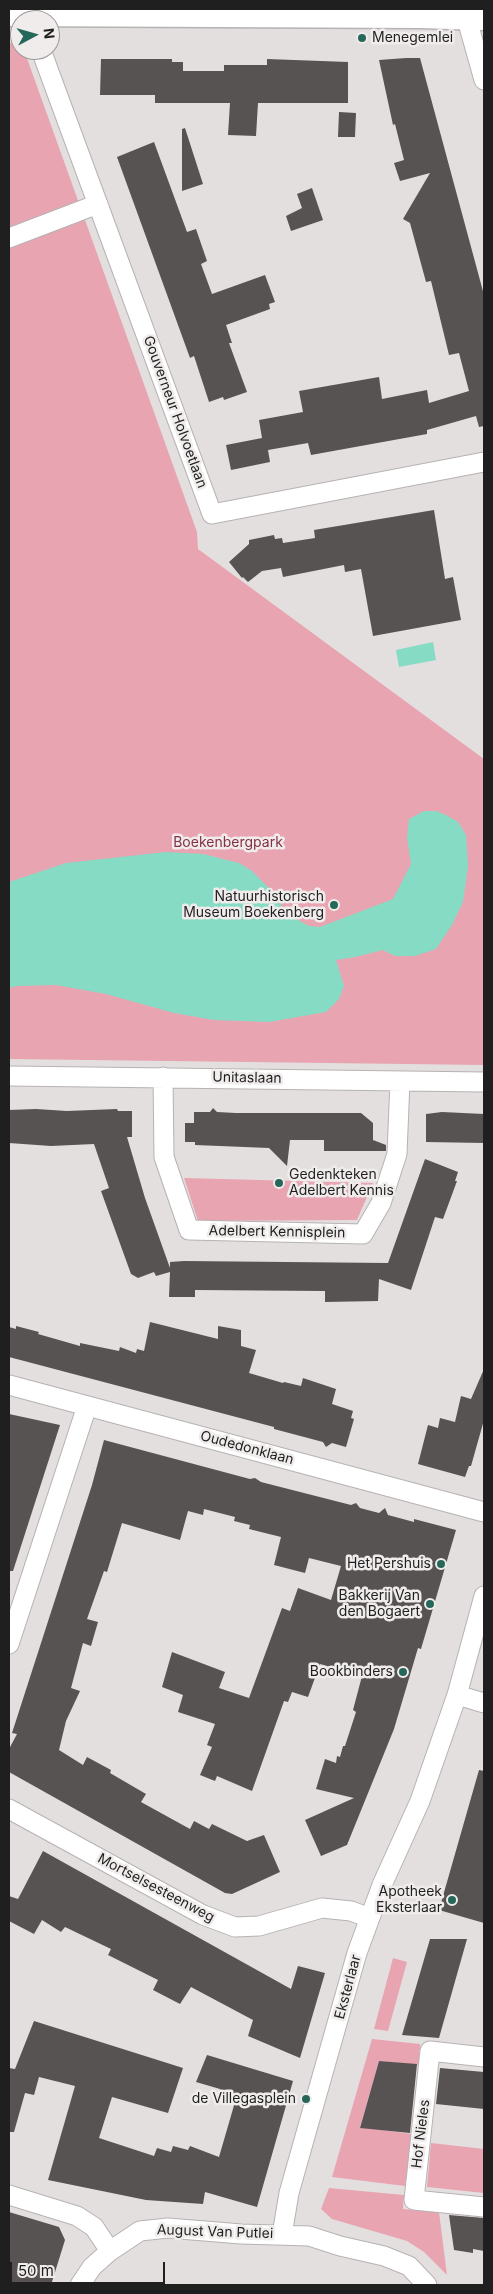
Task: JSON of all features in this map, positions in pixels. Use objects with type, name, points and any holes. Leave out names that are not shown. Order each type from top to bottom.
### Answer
[{"type":"street","points":[[60,14],[473,14],[484,80]]},
{"type":"street","name":"Gouverneur Holvoetlaan","points":[[45,60],[212,514],[484,462]]},
{"type":"street","points":[[9,238],[98,204]]},
{"type":"street","name":"Unitaslaan","points":[[9,1076],[484,1082]]},
{"type":"street","name":"Adelbert Kennisplein","points":[[163,1077],[164,1157],[189,1230],[362,1234],[381,1203],[396,1154],[400,1081]]},
{"type":"street","name":"Oudedonklaan","points":[[9,1385],[484,1512]]},
{"type":"street","points":[[9,1644],[87,1406]]},
{"type":"street","name":"Eksterlaar","points":[[282,2234],[293,2180],[357,1953],[382,1884],[420,1801],[457,1695],[484,1596]]},
{"type":"street","points":[[457,1695],[484,1702]]},
{"type":"street","name":"Mortselsesteenweg","points":[[9,1809],[203,1915],[235,1927],[259,1926],[322,1908],[351,1911],[370,1918]]},
{"type":"street","name":"Hof Nieles","points":[[484,2057],[430,2051],[414,2200],[484,2207]]},
{"type":"street","points":[[9,2195],[77,2216],[94,2227],[110,2251]]},
{"type":"street","name":"August Van Putlei","points":[[80,2285],[92,2267],[110,2251],[140,2231],[168,2228],[241,2234],[282,2234]]},
{"type":"street","points":[[282,2234],[309,2236],[340,2246],[384,2256],[409,2266],[428,2285]]},
{"type":"green space","name":"Boekenbergpark","points":[[10,43],[10,60],[28,60],[197,532],[198,549],[484,759],[484,1065],[9,1059]]},
{"type":"green space","points":[[184,1178],[373,1183],[357,1220],[198,1221]]},
{"type":"green space","points":[[393,1958],[407,1962],[388,2031],[374,2029]]},
{"type":"green space","points":[[372,2039],[420,2044],[419,2065],[379,2061],[360,2127],[412,2134],[405,2186],[332,2177]]},
{"type":"green space","points":[[431,2143],[484,2149],[484,2193],[427,2187]]},
{"type":"green space","points":[[329,2188],[404,2195],[403,2209],[439,2212],[447,2275],[424,2252],[407,2241],[332,2219],[321,2209]]},
{"type":"shaded area","points":[[433,642],[436,660],[399,667],[396,650]]},
{"type":"shaded area","points":[[424,811],[436,811],[446,815],[458,822],[466,835],[468,866],[463,902],[452,925],[436,949],[415,956],[395,956],[383,950],[336,960],[344,986],[339,999],[326,1012],[269,1022],[214,1020],[174,1013],[106,994],[56,985],[9,988],[9,882],[66,863],[166,852],[203,854],[239,863],[252,871],[270,889],[287,914],[309,926],[320,927],[393,899],[411,864],[407,838],[409,819]]},
{"type":"building","points":[[420,58],[484,295],[484,426],[479,427],[476,416],[427,430],[427,434],[311,455],[308,443],[268,450],[270,462],[231,470],[226,445],[262,438],[259,420],[303,412],[299,391],[379,377],[382,399],[427,390],[429,403],[469,391],[459,353],[449,355],[431,281],[426,282],[410,223],[403,219],[430,173],[400,181],[394,163],[404,160],[395,124],[393,125],[379,60]]},
{"type":"building","points":[[101,59],[172,59],[172,62],[183,62],[183,71],[224,71],[224,65],[267,65],[267,59],[348,62],[348,103],[258,103],[256,136],[228,135],[230,103],[155,103],[155,95],[100,95]]},
{"type":"building","points":[[339,112],[356,113],[355,137],[338,137]]},
{"type":"building","points":[[185,128],[203,184],[182,191],[182,129]]},
{"type":"building","points":[[154,142],[187,232],[196,229],[207,261],[201,264],[212,294],[265,275],[275,302],[269,304],[270,309],[226,325],[232,343],[229,343],[247,392],[224,400],[223,397],[209,402],[194,356],[190,358],[117,157]]},
{"type":"building","points":[[312,188],[323,220],[291,231],[286,216],[302,208],[297,194]]},
{"type":"building","points":[[434,510],[445,579],[453,577],[461,620],[373,636],[361,569],[345,572],[344,565],[283,577],[281,568],[262,571],[248,582],[242,578],[229,562],[249,544],[249,540],[274,535],[275,539],[282,538],[283,543],[315,538],[314,530]]},
{"type":"building","points":[[213,1108],[217,1112],[236,1113],[361,1113],[373,1123],[373,1140],[386,1145],[386,1151],[324,1151],[324,1140],[290,1140],[287,1166],[269,1148],[195,1145],[195,1142],[185,1142],[185,1123],[194,1123],[194,1112],[210,1112]]},
{"type":"building","points":[[117,1109],[118,1111],[132,1111],[132,1137],[127,1137],[145,1198],[170,1268],[170,1262],[184,1261],[388,1263],[425,1159],[458,1172],[455,1181],[457,1181],[443,1219],[435,1217],[411,1290],[379,1279],[378,1301],[325,1302],[325,1291],[195,1290],[195,1297],[169,1297],[170,1272],[156,1276],[154,1272],[138,1278],[131,1274],[101,1191],[109,1188],[94,1144],[51,1146],[9,1143],[9,1110],[67,1111]]},
{"type":"building","points":[[442,1112],[484,1114],[484,1143],[426,1142],[426,1114]]},
{"type":"building","points":[[150,1322],[218,1339],[218,1326],[241,1330],[241,1346],[256,1350],[249,1373],[301,1386],[303,1378],[336,1389],[332,1404],[353,1411],[351,1418],[354,1419],[346,1447],[332,1443],[326,1447],[323,1442],[274,1429],[274,1427],[9,1357],[9,1327],[16,1329],[16,1326],[39,1332],[38,1334],[80,1346],[80,1343],[119,1351],[120,1347],[136,1353],[137,1349],[144,1351]]},
{"type":"building","points":[[484,1369],[484,1420],[471,1466],[469,1466],[465,1477],[418,1464],[428,1425],[438,1428],[440,1418],[455,1422],[461,1396],[471,1399]]},
{"type":"building","points":[[9,1414],[60,1425],[13,1571],[9,1571]]},
{"type":"building","points":[[104,1440],[250,1479],[255,1478],[261,1482],[351,1505],[356,1503],[360,1508],[379,1513],[385,1508],[388,1515],[414,1522],[414,1519],[456,1530],[421,1649],[418,1648],[394,1729],[347,1845],[321,1856],[305,1820],[354,1798],[316,1789],[325,1759],[336,1763],[337,1756],[340,1757],[343,1746],[345,1746],[356,1712],[353,1710],[362,1676],[320,1664],[308,1697],[292,1692],[288,1702],[284,1701],[252,1791],[217,1776],[215,1781],[200,1775],[212,1747],[207,1745],[215,1724],[178,1712],[183,1695],[162,1687],[172,1652],[225,1672],[219,1688],[249,1698],[282,1608],[290,1611],[298,1588],[331,1600],[341,1566],[309,1558],[305,1573],[274,1565],[281,1537],[249,1529],[250,1525],[234,1521],[235,1517],[204,1509],[203,1515],[188,1511],[180,1540],[122,1523],[107,1572],[104,1571],[87,1619],[98,1622],[91,1646],[83,1643],[71,1688],[80,1691],[66,1721],[59,1750],[83,1765],[87,1757],[111,1770],[110,1773],[146,1794],[141,1802],[190,1829],[194,1821],[209,1829],[212,1824],[247,1841],[264,1835],[280,1872],[232,1894],[225,1893],[9,1772],[9,1749],[17,1734],[12,1733],[92,1485]]},
{"type":"building","points":[[479,1770],[484,1771],[484,1923],[439,1910]]},
{"type":"building","points":[[43,1851],[291,1989],[298,1966],[325,1973],[300,2058],[248,2036],[253,2020],[191,1987],[180,2004],[153,1990],[158,1980],[108,1955],[111,1949],[65,1927],[61,1932],[42,1920],[34,1934],[9,1921],[9,1896],[18,1899]]},
{"type":"building","points":[[430,1939],[467,1939],[439,2038],[402,2035]]},
{"type":"building","points":[[34,2021],[183,2068],[168,2113],[112,2097],[99,2138],[154,2156],[157,2148],[171,2152],[173,2146],[188,2150],[190,2146],[219,2157],[235,2102],[218,2097],[220,2089],[196,2082],[207,2055],[293,2081],[257,2207],[205,2192],[203,2204],[146,2200],[48,2180],[75,2086],[39,2077],[34,2095],[25,2093],[14,2132],[9,2132],[9,2068],[15,2069]]},
{"type":"building","points":[[379,2061],[417,2064],[410,2133],[360,2128]]},
{"type":"building","points":[[440,2068],[484,2072],[484,2109],[436,2104]]},
{"type":"building","points":[[9,2212],[59,2227],[65,2240],[51,2285],[9,2285]]},
{"type":"building","points":[[449,2215],[484,2218],[484,2251],[473,2249],[473,2253],[454,2250]]},
{"type":"place","name":"Menegemlei","points":[[362,38]]},
{"type":"place","name":"Natuurhistorisch Museum Boekenberg","points":[[334,905]]},
{"type":"place","name":"Gedenkteken Adelbert Kennis","points":[[279,1183]]},
{"type":"place","name":"Het Pershuis","points":[[441,1564]]},
{"type":"place","name":"Bakkerij Van den Bogaert","points":[[430,1604]]},
{"type":"place","name":"Bookbinders","points":[[403,1672]]},
{"type":"place","name":"Apotheek Eksterlaar","points":[[452,1900]]},
{"type":"place","name":"de Villegasplein","points":[[306,2099]]}]
